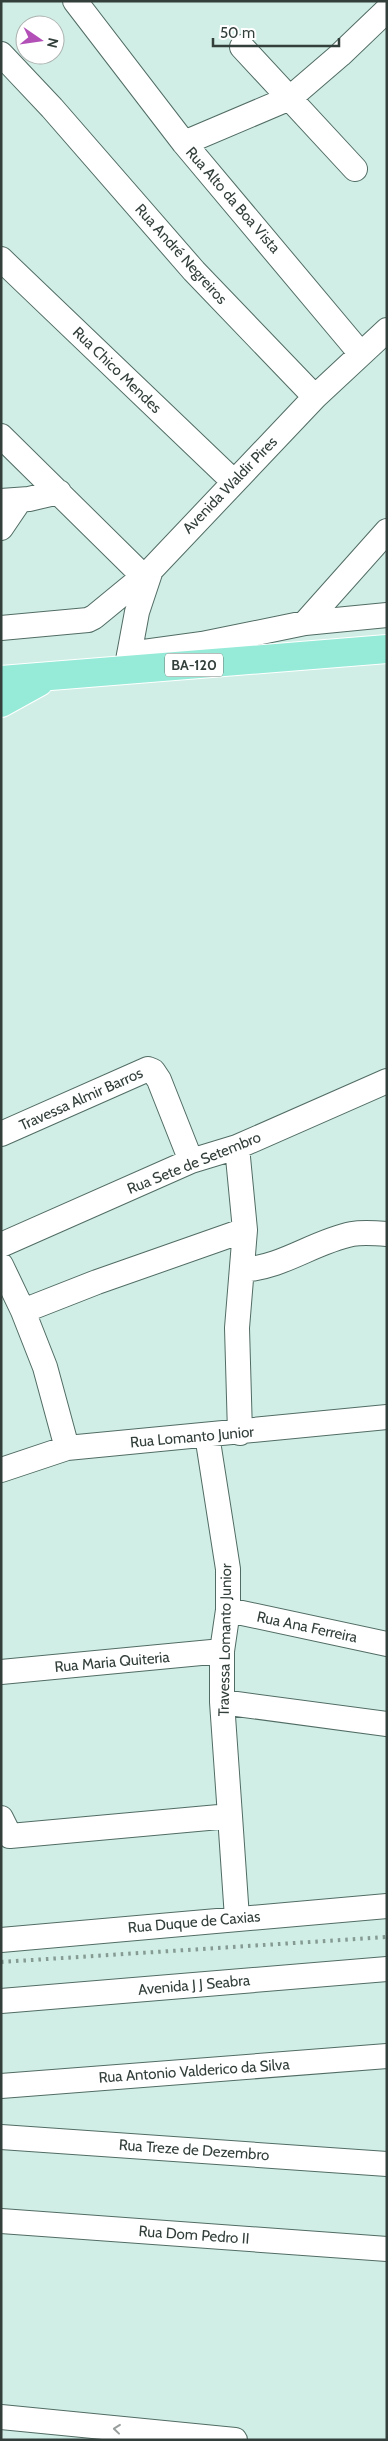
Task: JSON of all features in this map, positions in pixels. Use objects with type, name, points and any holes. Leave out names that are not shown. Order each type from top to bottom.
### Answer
[{"type":"main road","name":"BA-120","points":[[6,693],[51,677],[128,662],[387,649]]},
{"type":"street","name":"Rua Alto da Boa Vista","points":[[75,1],[184,143],[361,354]]},
{"type":"street","points":[[184,143],[290,98],[340,55],[387,10]]},
{"type":"street","points":[[242,47],[355,169]]},
{"type":"street","name":"Rua André Negreiros","points":[[1,54],[52,108],[194,271],[315,397]]},
{"type":"street","name":"Rua Chico Mendes","points":[[1,259],[233,481]]},
{"type":"street","name":"Avenida Waldir Pires","points":[[128,662],[147,573],[315,397],[387,330]]},
{"type":"street","points":[[1,436],[147,573],[88,620],[1,628]]},
{"type":"street","points":[[1,528],[11,500],[59,492]]},
{"type":"street","points":[[305,623],[387,531]]},
{"type":"street","points":[[128,662],[202,644],[305,623],[387,615]]},
{"type":"street","name":"Travessa Almir Barros","points":[[1,1134],[148,1069],[153,1071],[159,1080],[191,1161]]},
{"type":"street","name":"Rua Sete de Setembro","points":[[1,1245],[191,1161],[237,1147],[387,1081]]},
{"type":"street","points":[[237,1147],[244,1230],[237,1328],[240,1433]]},
{"type":"street","points":[[23,1312],[98,1282],[244,1230]]},
{"type":"street","points":[[242,1270],[281,1262],[332,1240],[352,1234],[387,1234]]},
{"type":"street","points":[[1,1265],[23,1312],[45,1367],[66,1448]]},
{"type":"street","name":"Rua Lomanto Junior","points":[[1,1470],[66,1448],[240,1433],[387,1417]]},
{"type":"street","name":"Travessa Lomanto Junior","points":[[207,1435],[228,1569],[228,1610],[222,1651],[222,1702],[237,1918]]},
{"type":"street","name":"Rua Ana Ferreira","points":[[228,1610],[387,1644]]},
{"type":"street","name":"Rua Maria Quiteria","points":[[1,1672],[222,1651]]},
{"type":"street","points":[[222,1702],[387,1724]]},
{"type":"street","points":[[1,1818],[10,1836],[230,1816]]},
{"type":"street","name":"Rua Duque de Caxias","points":[[1,1940],[387,1906]]},
{"type":"street","name":"Avenida J J Seabra","points":[[1,2001],[387,1969]]},
{"type":"street","name":"Rua Antonio Valderico da Silva","points":[[1,2086],[387,2056]]},
{"type":"street","name":"Rua Treze de Dezembro","points":[[1,2137],[387,2164]]},
{"type":"street","name":"Rua Dom Pedro II","points":[[1,2221],[387,2249]]},
{"type":"street","points":[[1,2417],[178,2438],[235,2440]]},
{"type":"railway","points":[[1,1962],[387,1937]]}]
